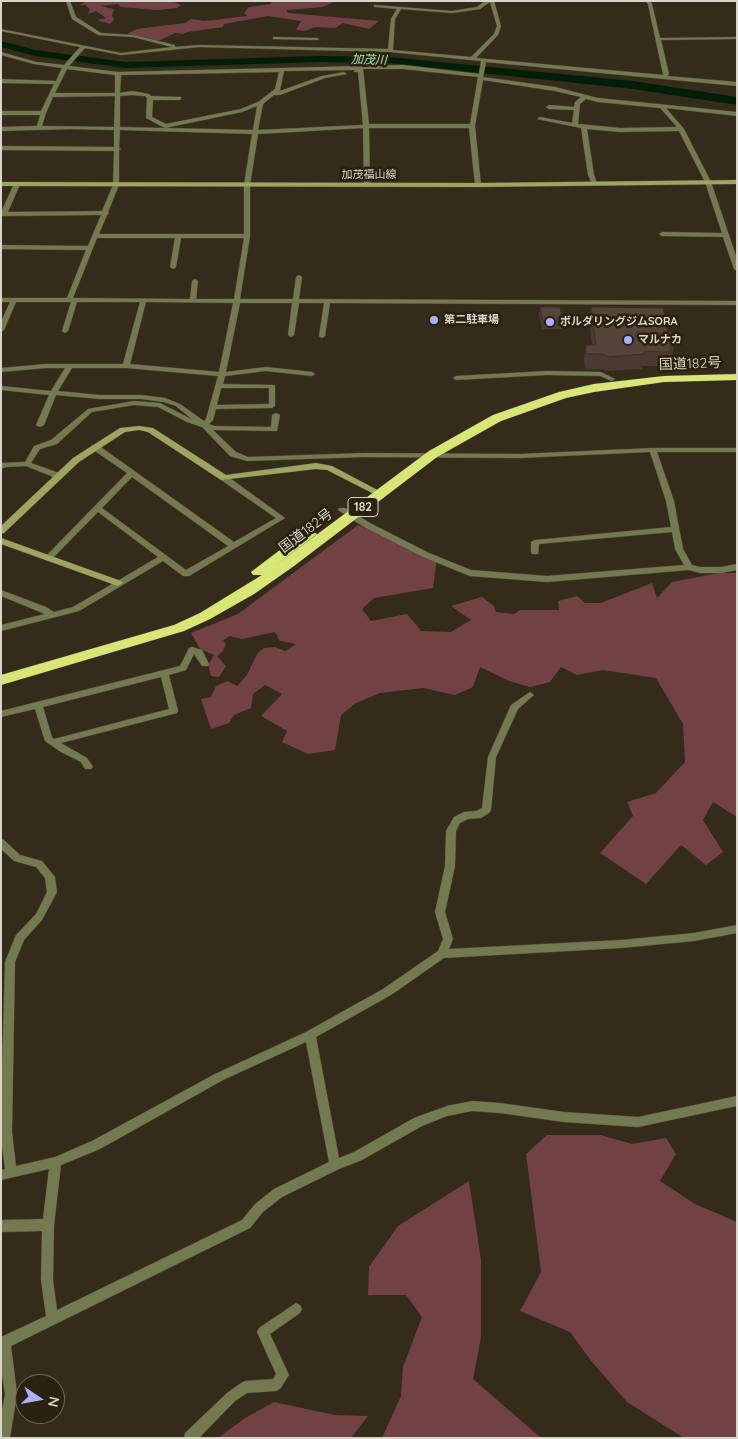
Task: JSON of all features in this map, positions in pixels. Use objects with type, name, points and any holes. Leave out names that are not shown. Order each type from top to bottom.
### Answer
[{"type":"highway","name":"国道182号","points":[[376,492],[418,455],[453,432],[488,414],[513,404],[554,391],[612,379],[652,374],[737,371]]},
{"type":"highway","name":"国道182号","points":[[1,670],[143,630],[202,607],[242,584],[433,454],[497,418],[562,396],[630,382],[737,377]]},
{"type":"highway","name":"国道182号","points":[[1,680],[179,628],[206,616],[249,591],[347,513]]},
{"type":"main road","name":"加茂福山線","points":[[1,184],[478,185],[737,182]]},
{"type":"main road","points":[[1,531],[76,460],[124,430],[139,428],[150,430],[224,478],[316,466],[329,468],[376,492]]},
{"type":"main road","points":[[1,541],[118,583]]},
{"type":"street","points":[[68,1],[74,18],[100,34],[133,36],[178,48]]},
{"type":"street","points":[[376,6],[452,12],[478,8],[490,1],[499,26],[496,34],[473,58]]},
{"type":"street","points":[[574,1],[591,1]]},
{"type":"street","points":[[647,1],[650,4],[666,74],[664,77]]},
{"type":"street","points":[[390,51],[393,19],[400,8]]},
{"type":"street","points":[[1,30],[121,54],[199,46],[390,51],[737,84]]},
{"type":"street","points":[[275,38],[318,37],[316,49]]},
{"type":"street","points":[[280,48],[283,38]]},
{"type":"street","points":[[658,39],[737,38]]},
{"type":"street","points":[[39,127],[56,83],[65,67],[83,47]]},
{"type":"street","points":[[1,53],[36,63],[118,74],[403,67],[555,89],[598,100],[737,114]]},
{"type":"street","points":[[478,185],[472,126],[484,59]]},
{"type":"street","points":[[274,93],[278,94],[324,77],[360,69]]},
{"type":"street","points":[[360,69],[366,126],[367,185]]},
{"type":"street","points":[[150,98],[149,118],[164,128],[242,110],[260,103],[277,90],[282,70]]},
{"type":"street","points":[[65,331],[72,300],[90,248],[106,213],[116,184],[119,128],[118,74]]},
{"type":"street","points":[[1,81],[56,83]]},
{"type":"street","points":[[51,95],[137,94],[150,98],[179,98]]},
{"type":"street","points":[[576,124],[577,103],[585,97]]},
{"type":"street","points":[[204,424],[209,420],[219,386],[237,300],[246,236],[248,185],[260,103]]},
{"type":"street","points":[[661,106],[681,130],[708,182],[737,269]]},
{"type":"street","points":[[549,107],[576,110]]},
{"type":"street","points":[[1,120],[3,113],[43,113]]},
{"type":"street","points":[[540,119],[576,124],[584,127],[620,130],[681,130]]},
{"type":"street","points":[[1,129],[39,127],[164,128],[256,132],[366,126],[472,126]]},
{"type":"street","points":[[584,127],[591,175],[594,183]]},
{"type":"street","points":[[1,148],[118,149]]},
{"type":"street","points":[[17,184],[2,214],[106,213]]},
{"type":"street","points":[[662,234],[726,235]]},
{"type":"street","points":[[96,236],[246,236]]},
{"type":"street","points":[[173,266],[178,236]]},
{"type":"street","points":[[1,247],[90,248]]},
{"type":"street","points":[[291,335],[299,278]]},
{"type":"street","points":[[193,300],[195,282]]},
{"type":"street","points":[[1,300],[737,303]]},
{"type":"street","points":[[1,330],[3,320],[14,300]]},
{"type":"street","points":[[126,366],[144,300]]},
{"type":"street","points":[[322,336],[327,301]]},
{"type":"street","points":[[1,370],[46,366],[126,366],[222,374],[266,369],[312,374]]},
{"type":"street","points":[[40,425],[54,392],[70,366]]},
{"type":"street","points":[[456,378],[547,373],[601,374],[612,379]]},
{"type":"street","points":[[213,407],[272,406],[273,386],[219,386]]},
{"type":"street","points":[[1,388],[166,400],[178,405],[204,424],[233,454],[247,459],[433,454],[519,456],[653,450],[737,450]]},
{"type":"street","points":[[27,464],[37,448],[54,442],[90,410],[134,403],[160,405],[189,421],[214,428],[274,429],[276,415]]},
{"type":"street","points":[[95,447],[234,546]]},
{"type":"street","points":[[653,450],[670,502],[679,548],[689,567]]},
{"type":"street","points":[[1,467],[4,464],[27,464],[59,476]]},
{"type":"street","points":[[48,558],[132,473]]},
{"type":"street","points":[[98,509],[186,574],[281,518],[224,478]]},
{"type":"street","points":[[347,513],[426,555],[470,573],[547,579],[689,567],[721,570],[737,567]]},
{"type":"street","points":[[535,552],[535,542],[675,529]]},
{"type":"street","points":[[1,628],[76,609],[164,557]]},
{"type":"street","points":[[1,593],[43,608],[53,615]]},
{"type":"street","points":[[1,714],[183,668],[192,650],[199,652],[206,664]]},
{"type":"street","points":[[54,742],[174,711],[164,673]]},
{"type":"street","points":[[442,954],[448,939],[440,912],[450,866],[451,831],[457,820],[467,816],[478,815],[486,810],[492,757],[514,707],[530,694]]},
{"type":"street","points":[[38,705],[48,739],[84,760],[88,767]]},
{"type":"street","points":[[1,843],[17,858],[39,864],[50,877],[52,892],[39,917],[20,938],[10,962],[6,1174],[56,1162],[96,1145],[219,1077],[310,1035],[387,992],[442,954],[621,944],[694,937],[737,929]]},
{"type":"street","points":[[310,1035],[335,1165]]},
{"type":"street","points":[[4,1438],[11,1394],[3,1343],[246,1224],[259,1208],[278,1193],[358,1156],[418,1122],[447,1111],[472,1106],[638,1122],[737,1101]]},
{"type":"street","points":[[52,1318],[47,1280],[48,1225],[56,1162]]},
{"type":"street","points":[[1,1226],[48,1225]]},
{"type":"street","points":[[190,1438],[231,1397],[245,1387],[276,1385],[283,1375],[263,1332],[296,1309]]},
{"type":"shaded area","points":[[87,1],[172,1],[181,5],[177,8],[157,10],[121,7],[118,4],[101,6],[114,9],[112,16],[114,20],[110,24],[97,20],[106,18],[96,11],[88,14],[90,9],[85,5],[80,5]]},
{"type":"shaded area","points":[[273,1],[335,1],[323,7],[287,10],[288,13],[379,21],[369,29],[343,23],[335,28],[315,27],[305,31],[296,30],[301,21],[268,16],[224,24],[223,27],[183,34],[175,33],[158,41],[127,34],[137,29],[185,23],[191,19],[205,21],[247,16],[244,13],[249,7],[270,4]]},
{"type":"shaded area","points":[[358,525],[437,559],[433,588],[374,598],[362,609],[371,621],[407,614],[421,631],[451,632],[471,620],[451,606],[482,597],[494,606],[496,612],[514,614],[520,610],[559,610],[558,601],[577,596],[585,603],[601,603],[652,583],[657,598],[672,582],[719,573],[737,573],[737,817],[713,802],[703,820],[723,852],[706,865],[681,845],[646,884],[600,853],[633,816],[627,802],[656,793],[685,762],[683,724],[656,678],[603,670],[577,675],[561,667],[550,682],[530,687],[509,681],[480,667],[473,687],[455,695],[423,688],[380,693],[356,703],[341,715],[335,750],[308,754],[282,742],[287,731],[261,716],[282,694],[265,685],[253,694],[251,708],[234,715],[229,723],[211,729],[201,699],[211,697],[216,686],[228,681],[237,686],[247,675],[257,654],[264,648],[275,647],[285,651],[296,644],[280,641],[275,632],[242,639],[230,636],[223,640],[226,644],[223,651],[217,656],[226,666],[219,677],[211,676],[208,665],[214,655],[200,649],[191,633],[238,614]]},
{"type":"shaded area","points":[[547,1135],[601,1135],[632,1144],[666,1138],[676,1154],[660,1181],[695,1204],[737,1222],[737,1438],[684,1438],[627,1402],[592,1362],[570,1332],[520,1311],[541,1272],[526,1154]]},
{"type":"shaded area","points":[[469,1181],[481,1260],[481,1337],[473,1379],[541,1438],[382,1438],[401,1396],[403,1367],[422,1317],[406,1295],[368,1295],[369,1267],[398,1226]]},
{"type":"shaded area","points":[[274,1402],[335,1415],[368,1416],[351,1438],[218,1438],[245,1418]]},
{"type":"building","points":[[540,307],[560,307],[562,321],[543,322]]},
{"type":"building","name":"マルナカ","points":[[591,307],[663,308],[668,332],[671,332],[674,346],[670,346],[671,352],[644,351],[644,354],[608,357],[603,354],[586,354],[586,345],[596,345]]},
{"type":"waterway","name":"加茂川","points":[[1,44],[35,53],[126,65],[319,59],[388,60],[633,85],[737,101]]},
{"type":"place","name":"第二駐車場","points":[[434,320]]},
{"type":"place","name":"ボルダリングジムSORA","points":[[550,322]]},
{"type":"place","name":"マルナカ","points":[[628,340]]}]
